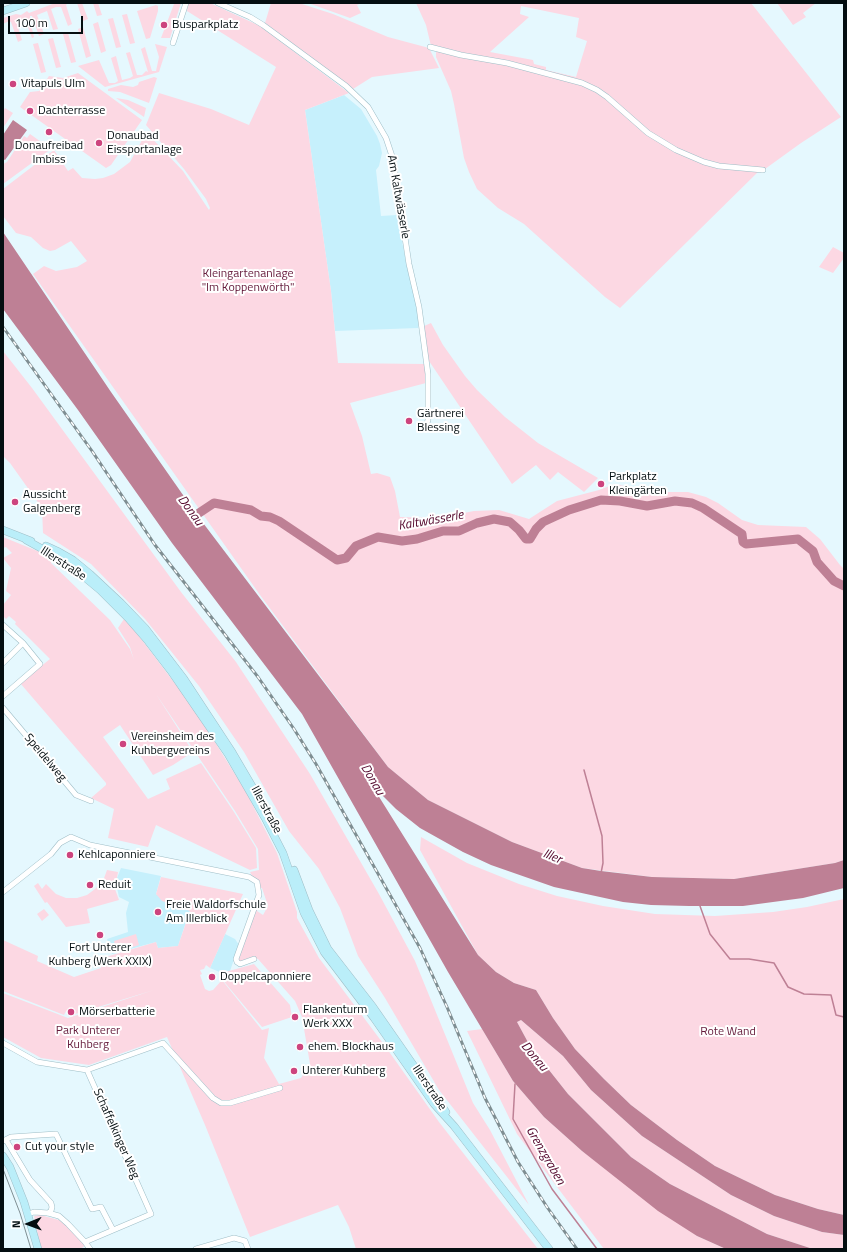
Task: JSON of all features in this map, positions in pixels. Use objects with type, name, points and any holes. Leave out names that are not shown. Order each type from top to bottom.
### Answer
[{"type":"main road","points":[[3,10],[26,3]]},
{"type":"main road","name":"Illerstraße","points":[[3,530],[26,540],[70,566],[100,590],[128,618],[171,671],[228,754],[265,818],[283,853],[304,913],[324,952],[374,1018],[434,1104],[454,1126],[549,1249]]},
{"type":"main road","points":[[3,1156],[10,1167],[28,1214],[38,1249]]},
{"type":"street","points":[[173,43],[186,3]]},
{"type":"street","name":"Am Kaltwässerle","points":[[218,3],[250,17],[263,25],[346,86],[368,107],[386,138],[393,159],[409,264],[419,307],[428,374],[428,420],[426,426]]},
{"type":"street","points":[[430,47],[443,51],[507,63],[582,83],[607,97],[648,133],[676,150],[704,162],[719,166],[763,170]]},
{"type":"street","points":[[3,625],[23,643],[40,664],[3,696]]},
{"type":"street","points":[[3,663],[23,643]]},
{"type":"street","name":"Speidelweg","points":[[3,708],[76,795],[91,801]]},
{"type":"street","points":[[3,892],[50,854],[60,843],[71,837],[90,845],[249,877],[257,882],[259,895],[236,959],[240,964],[254,959]]},
{"type":"street","points":[[3,1043],[37,1062],[87,1070],[163,1043],[213,1098],[221,1103],[230,1103],[280,1088]]},
{"type":"street","name":"Schaffelkinger Weg","points":[[85,1242],[151,1214],[87,1070]]},
{"type":"street","points":[[48,1213],[52,1207],[51,1203],[22,1169],[5,1141],[11,1137],[56,1134],[92,1209],[101,1208],[113,1230]]},
{"type":"street","points":[[28,1214],[34,1212],[48,1213],[59,1216],[90,1249]]},
{"type":"street","points":[[196,1249],[234,1238],[245,1241],[248,1249]]},
{"type":"shaded area","points":[[344,95],[361,109],[380,144],[382,153],[379,166],[376,170],[381,216],[397,215],[407,267],[418,310],[418,328],[335,331],[331,291],[305,110]]},
{"type":"shaded area","name":"Freie Waldorfschule Am Illerblick","points":[[121,868],[161,876],[156,894],[190,910],[178,946],[158,948],[156,942],[112,954],[107,939],[128,932],[126,913],[129,902],[119,897],[117,888],[117,878]]},
{"type":"shaded area","points":[[225,934],[235,939],[239,945],[230,971],[222,973],[210,968]]},
{"type":"green space","points":[[55,3],[68,3],[66,5],[72,24],[68,26],[61,7],[56,7],[51,9],[58,29],[53,30],[47,11],[37,15],[44,34],[39,36],[32,16],[30,16],[34,37],[32,38],[25,19],[16,21],[22,40],[18,42],[11,22],[9,21],[3,24],[3,18],[16,14],[21,15],[27,11],[29,13]]},
{"type":"green space","points":[[77,3],[82,3],[88,19],[83,21]]},
{"type":"green space","points":[[93,3],[98,3],[102,15],[97,16]]},
{"type":"green space","points":[[171,3],[181,3],[170,38],[161,38],[174,4]]},
{"type":"green space","name":"Kleingartenanlage \"Im Koppenwörth\"","points":[[188,3],[210,3],[260,26],[349,93],[305,110],[331,291],[338,363],[425,364],[426,383],[350,403],[362,436],[371,474],[377,473],[390,477],[395,491],[400,517],[438,518],[474,511],[499,510],[529,519],[557,501],[599,490],[615,484],[652,492],[688,492],[706,497],[718,503],[742,520],[758,525],[806,527],[820,539],[844,569],[844,860],[835,863],[734,879],[652,877],[582,868],[512,842],[428,800],[388,767],[260,595],[33,274],[44,266],[56,271],[77,267],[87,261],[71,241],[55,250],[50,251],[43,248],[31,237],[16,233],[3,216],[3,189],[54,150],[68,171],[73,168],[82,178],[103,178],[114,174],[130,162],[145,131],[183,171],[209,210],[210,208],[206,199],[184,169],[146,125],[159,93],[211,109],[249,125],[276,67],[187,11]]},
{"type":"green space","points":[[271,3],[299,3],[333,14],[388,37],[429,48],[439,68],[372,77],[353,89],[265,23]]},
{"type":"green space","points":[[308,3],[362,3],[357,5],[361,13],[350,18]]},
{"type":"green space","points":[[416,3],[751,3],[841,117],[765,169],[705,161],[666,144],[590,85],[437,49],[431,46],[426,25]],"holes":[[[521,6],[579,18],[576,37],[587,41],[576,77],[546,70],[546,67],[534,64],[533,60],[490,52],[529,17],[520,14]]]},
{"type":"green space","points":[[777,3],[816,3],[803,13],[806,17],[793,25]]},
{"type":"green space","points":[[156,5],[158,6],[158,11],[150,38],[146,39],[137,11]]},
{"type":"green space","points":[[127,14],[135,43],[130,44],[122,15]]},
{"type":"green space","points":[[113,18],[121,47],[116,48],[108,19]]},
{"type":"green space","points":[[98,22],[106,51],[101,53],[93,24]]},
{"type":"green space","points":[[83,27],[91,56],[86,58],[78,29]]},
{"type":"green space","points":[[68,33],[76,62],[71,63],[63,34]]},
{"type":"green space","points":[[53,38],[61,67],[56,68],[48,39]]},
{"type":"green space","points":[[38,43],[46,72],[41,73],[33,44]]},
{"type":"green space","points":[[155,44],[167,47],[159,72],[105,87],[78,66],[99,60],[109,83],[115,83],[118,81],[111,58],[116,56],[122,80],[130,78],[133,76],[126,53],[130,52],[137,75],[142,75],[146,71],[148,72],[141,49],[145,47],[152,71],[156,71],[159,57]]},
{"type":"green space","points":[[436,51],[507,64],[560,77],[597,91],[647,134],[704,163],[760,170],[620,308],[605,297],[524,224],[498,208],[477,189],[464,158],[451,91],[436,57]]},
{"type":"green space","name":"Donaubad Eissportanlage","points":[[78,73],[142,120],[111,165],[106,168],[20,107],[30,92],[39,91],[49,76],[63,78]]},
{"type":"green space","points":[[154,77],[157,78],[149,103],[120,92],[108,91],[108,89],[121,85],[133,87],[138,85],[139,82]]},
{"type":"green space","points":[[116,98],[128,100],[146,108],[144,117]]},
{"type":"green space","points":[[5,108],[13,113],[3,128],[3,111]]},
{"type":"green space","points":[[30,134],[51,149],[3,184],[3,164],[7,162],[24,136],[27,138]]},
{"type":"green space","points":[[833,247],[844,253],[844,258],[833,273],[819,267]]},
{"type":"green space","points":[[431,323],[443,345],[465,376],[505,417],[538,443],[598,478],[584,492],[558,472],[550,480],[536,465],[512,484],[427,358],[422,327]]},
{"type":"green space","points":[[3,351],[32,388],[181,592],[236,662],[310,774],[379,894],[415,961],[473,1103],[490,1130],[529,1205],[439,1090],[385,998],[358,956],[340,908],[319,869],[289,831],[244,752],[199,686],[145,619],[91,564],[43,533],[42,508],[10,463],[3,456]]},
{"type":"green space","name":"Park Unterer Kuhberg","points":[[3,537],[52,557],[51,563],[110,620],[130,649],[134,660],[130,647],[118,628],[124,619],[132,627],[195,710],[246,792],[277,853],[297,912],[297,918],[319,958],[385,1046],[439,1122],[538,1249],[356,1249],[349,1227],[338,1205],[250,1237],[205,1125],[167,1037],[89,1065],[41,1058],[3,1037],[3,993],[68,1018],[154,990],[72,1015],[66,1011],[64,1015],[3,991],[3,940],[38,956],[37,961],[74,977],[101,968],[99,959],[156,942],[158,948],[178,946],[190,911],[162,901],[156,894],[161,877],[243,894],[210,968],[206,965],[204,969],[200,970],[202,974],[200,975],[205,989],[209,991],[213,990],[222,980],[262,1030],[269,1028],[264,1058],[279,1084],[301,1078],[310,1064],[302,1017],[295,1001],[258,959],[254,958],[241,962],[238,961],[260,896],[261,899],[257,911],[263,915],[268,906],[262,888],[259,889],[250,872],[259,870],[258,849],[235,811],[156,694],[193,752],[173,765],[153,775],[120,725],[103,737],[148,799],[170,789],[166,779],[201,763],[256,848],[257,868],[250,870],[156,825],[148,847],[108,838],[114,809],[91,798],[106,785],[106,783],[20,683],[50,659],[15,624],[16,622],[9,616],[6,619],[3,616],[3,605],[11,595],[6,591],[11,568],[3,558],[12,553],[6,547],[3,548]]},
{"type":"green space","name":"Rote Wand","points":[[421,837],[467,863],[519,884],[557,896],[603,906],[655,914],[715,916],[773,912],[807,907],[844,899],[844,1215],[818,1209],[775,1195],[715,1166],[677,1140],[631,1105],[575,1049],[553,1018],[536,990],[514,983],[496,972],[478,955],[420,850]]},
{"type":"green space","points":[[107,870],[118,872],[115,889],[119,900],[87,909],[90,923],[66,927],[47,902],[45,903],[34,886],[38,883],[42,889],[46,884],[56,894],[66,898],[77,898],[87,895],[95,889],[103,881]]},
{"type":"green space","points":[[44,909],[49,915],[42,921],[37,914]]},
{"type":"green space","points":[[136,934],[139,945],[117,952],[114,941]]},
{"type":"green space","points":[[254,964],[290,1005],[292,1017],[262,1027],[221,978],[222,973]]},
{"type":"green space","points":[[521,1020],[563,1056],[591,1090],[642,1136],[731,1195],[774,1216],[822,1232],[844,1235],[844,1249],[813,1249],[767,1234],[670,1184],[631,1157],[568,1094],[530,1046],[517,1022]]},
{"type":"green space","points":[[482,1029],[513,1081],[544,1117],[582,1151],[697,1236],[726,1249],[604,1249],[517,1134],[467,1031]]},
{"type":"green space","points":[[40,1215],[59,1220],[69,1227],[85,1246],[80,1249],[41,1249],[34,1216]]},
{"type":"water","points":[[13,120],[27,130],[5,160],[3,159],[3,135]]},
{"type":"water","points":[[3,232],[111,392],[197,515],[388,767],[428,800],[512,842],[582,868],[601,871],[652,877],[734,879],[835,863],[844,860],[844,888],[803,898],[743,906],[651,905],[623,902],[554,887],[491,865],[463,852],[420,828],[396,809],[371,784],[478,955],[496,972],[514,983],[536,990],[553,1018],[575,1049],[631,1105],[677,1140],[715,1166],[775,1195],[818,1209],[844,1215],[844,1235],[822,1232],[774,1216],[731,1195],[642,1136],[591,1090],[563,1056],[521,1020],[517,1022],[530,1046],[568,1094],[631,1157],[670,1184],[767,1234],[813,1249],[726,1249],[697,1236],[658,1211],[582,1151],[544,1117],[513,1081],[448,972],[302,714],[172,543],[78,410],[3,309]]},
{"type":"waterway","name":"Kaltwässerle","points":[[187,521],[214,503],[251,510],[261,516],[270,517],[279,521],[337,560],[346,558],[356,546],[378,537],[402,541],[417,539],[443,531],[459,531],[477,523],[494,519],[510,522],[526,539],[530,539],[536,529],[543,522],[569,510],[601,500],[620,501],[647,506],[675,501],[692,503],[703,508],[742,534],[743,542],[746,544],[798,539],[813,551],[817,562],[834,581],[844,586]]},
{"type":"waterway","points":[[584,770],[602,836],[603,863],[601,873]]},
{"type":"waterway","points":[[700,906],[710,934],[730,959],[749,959],[774,963],[788,987],[804,994],[831,995],[836,1015],[844,1017]]},
{"type":"waterway","name":"Grenzgraben","points":[[515,1084],[513,1119],[552,1189],[597,1249]]},
{"type":"tram line","points":[[3,1169],[20,1213],[31,1249]]},
{"type":"railway","points":[[3,327],[92,451],[155,545],[258,677],[316,764],[420,948],[447,1007],[485,1098],[518,1162],[547,1207],[577,1249]]},
{"type":"place","name":"Busparkplatz","points":[[164,25]]},
{"type":"place","name":"Vitapuls Ulm","points":[[13,84]]},
{"type":"place","name":"Dachterrasse","points":[[30,111]]},
{"type":"place","name":"Donaufreibad Imbiss","points":[[49,132]]},
{"type":"place","name":"Donaubad Eissportanlage","points":[[99,143]]},
{"type":"place","name":"Gärtnerei Blessing","points":[[409,421]]},
{"type":"place","name":"Parkplatz Kleingärten","points":[[601,484]]},
{"type":"place","name":"Aussicht Galgenberg","points":[[15,502]]},
{"type":"place","name":"Vereinsheim des Kuhbergvereins","points":[[123,744]]},
{"type":"place","name":"Kehlcaponniere","points":[[70,855]]},
{"type":"place","name":"Reduit","points":[[90,885]]},
{"type":"place","name":"Freie Waldorfschule Am Illerblick","points":[[158,912]]},
{"type":"place","name":"Fort Unterer Kuhberg (Werk XXIX)","points":[[100,935]]},
{"type":"place","name":"Doppelcaponniere","points":[[212,977]]},
{"type":"place","name":"Mörserbatterie","points":[[71,1012]]},
{"type":"place","name":"Flankenturm Werk XXX","points":[[295,1017]]},
{"type":"place","name":"ehem. Blockhaus","points":[[300,1047]]},
{"type":"place","name":"Unterer Kuhberg","points":[[294,1071]]},
{"type":"place","name":"Cut your style","points":[[17,1147]]},
{"type":"water label","name":"Donau","points":[[190,511]]},
{"type":"water label","name":"Donau","points":[[372,780]]},
{"type":"water label","name":"Iller","points":[[552,857]]},
{"type":"water label","name":"Donau","points":[[534,1057]]}]
